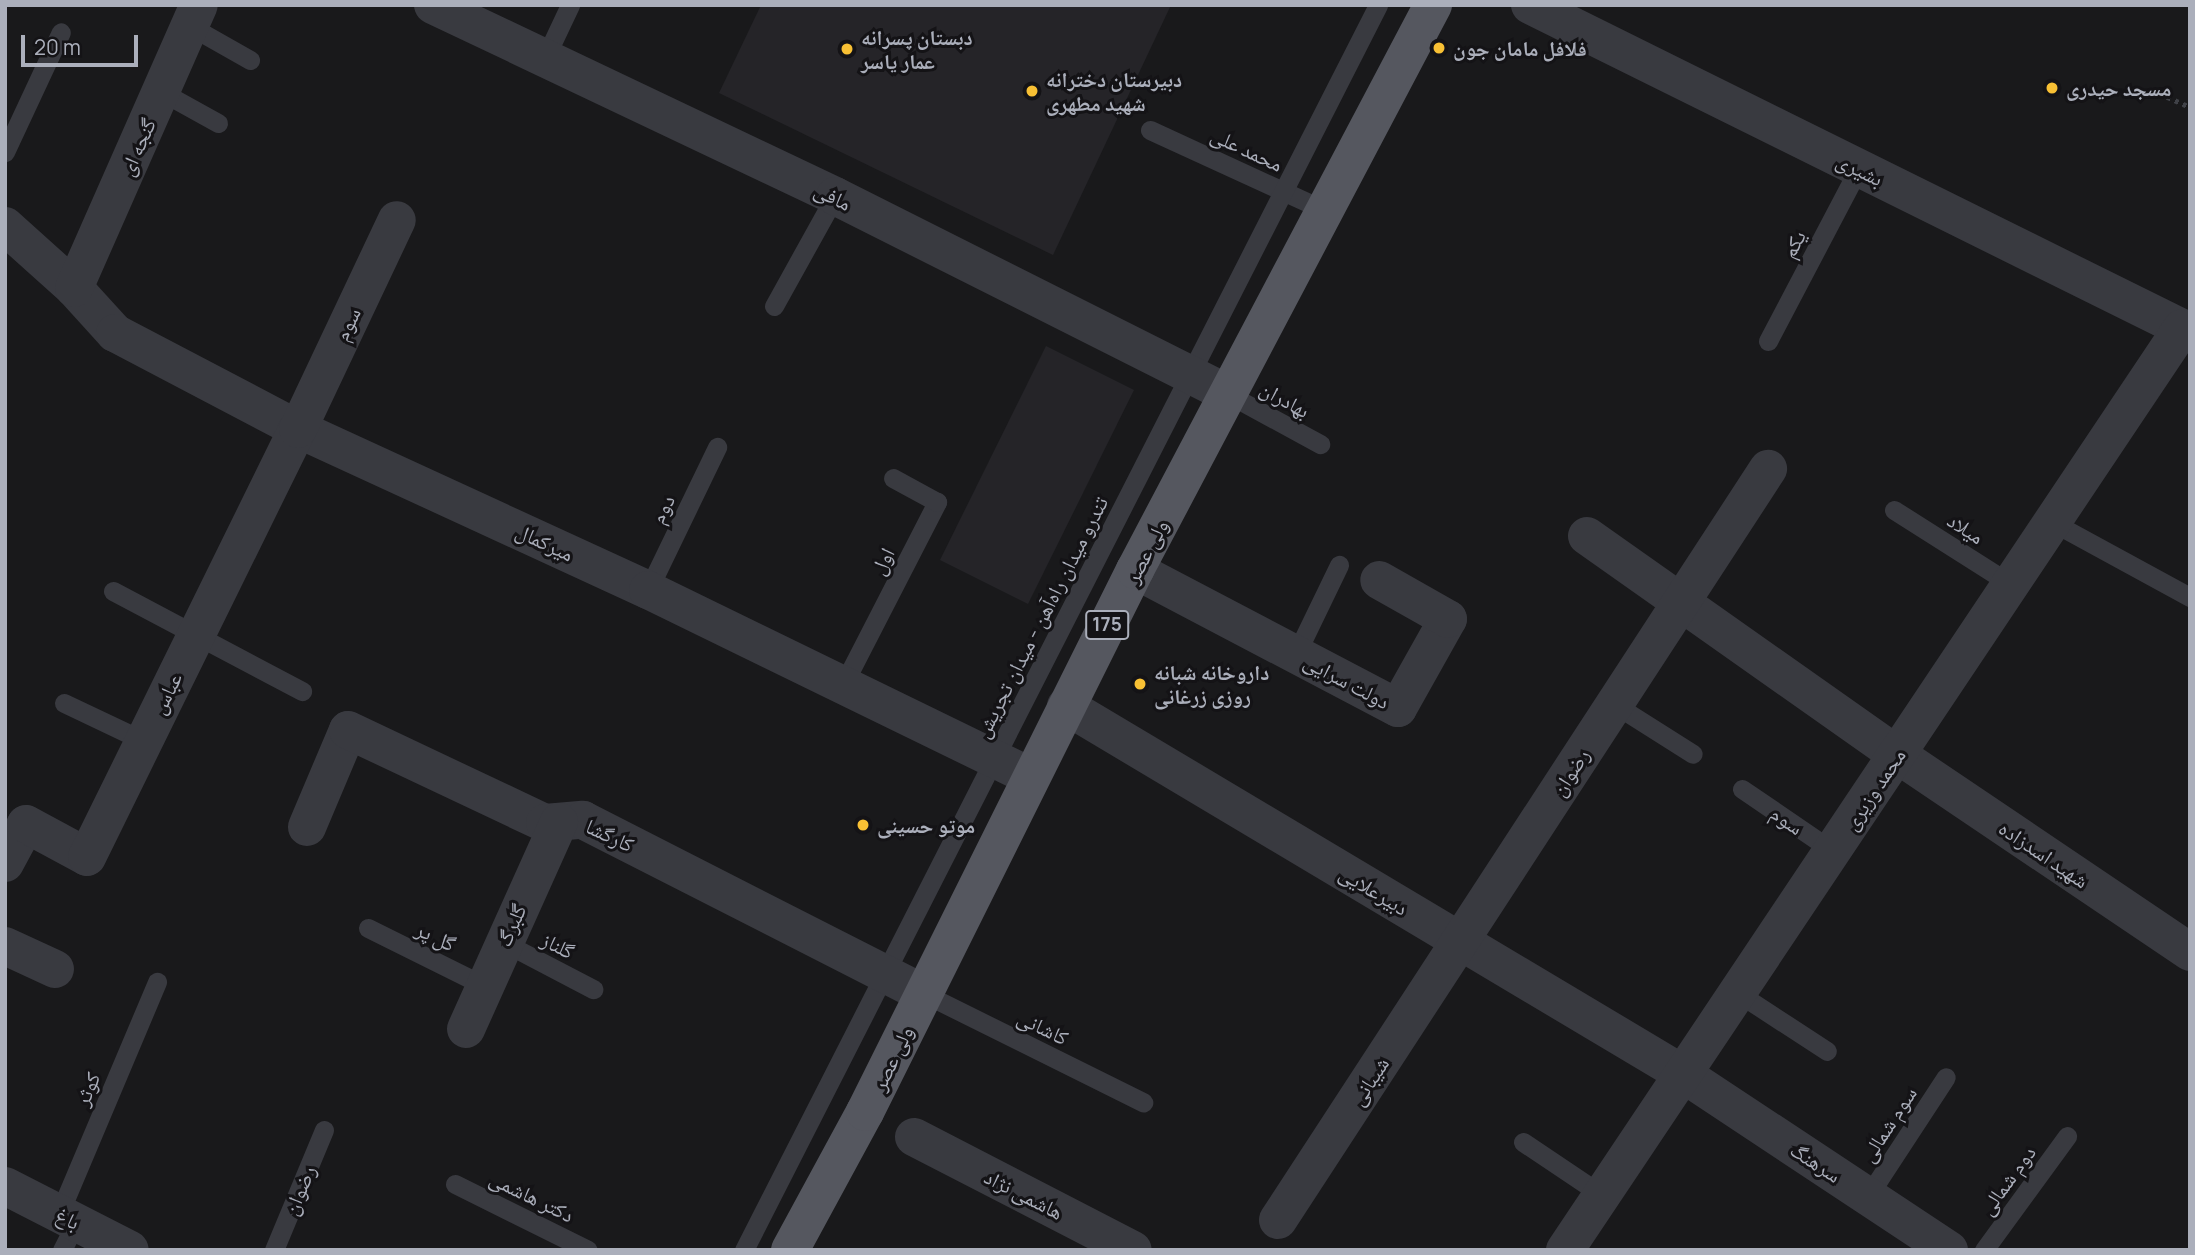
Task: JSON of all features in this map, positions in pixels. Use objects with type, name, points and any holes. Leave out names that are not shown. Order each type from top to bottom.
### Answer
[{"type":"main road","name":"ولی عصر","points":[[790,1250],[865,1112],[1030,776],[1135,570],[1433,5]]},
{"type":"street","name":"مافی","points":[[433,5],[835,196],[1228,394]]},
{"type":"street","name":"بشیری","points":[[1530,5],[1859,168],[2187,323]]},
{"type":"street","name":"گنجه ای","points":[[74,288],[194,16]]},
{"type":"street","name":"سوم","points":[[298,429],[397,219]]},
{"type":"street","name":"میرکمال","points":[[5,226],[74,288],[115,333],[298,429],[648,590],[1030,776]]},
{"type":"street","name":"محمد وزیری","points":[[1565,1250],[2187,323]]},
{"type":"street","name":"عباس","points":[[5,863],[26,824],[87,857],[142,740],[298,429]]},
{"type":"street","name":"رضوان","points":[[1460,941],[1768,469]]},
{"type":"street","points":[[1587,536],[1898,755]]},
{"type":"street","name":"دولت سرایی","points":[[1135,570],[1398,708],[1448,619],[1379,580]]},
{"type":"street","name":"دبیرعلایی","points":[[1066,706],[1683,1074]]},
{"type":"street","name":"کارگشا","points":[[307,827],[348,730],[545,823],[583,820],[923,993]]},
{"type":"street","name":"شهید اسدزاده","points":[[1898,755],[2190,953]]},
{"type":"street","name":"گلبرگ","points":[[466,1029],[559,822]]},
{"type":"street","name":"شیبانی","points":[[1278,1220],[1460,941]]},
{"type":"street","points":[[5,946],[55,969]]},
{"type":"street","name":"سرهنگ","points":[[1683,1074],[1949,1250]]},
{"type":"street","name":"هاشمی نژاد","points":[[915,1137],[1133,1250]]},
{"type":"street","name":"باغ","points":[[5,1186],[66,1228],[130,1250]]},
{"type":"lane","points":[[545,58],[570,5]]},
{"type":"lane","name":"تندرو میدان راه‌آهن - میدان تجریش","points":[[744,1250],[1378,5]]},
{"type":"lane","points":[[194,16],[250,60]]},
{"type":"lane","points":[[5,152],[61,32]]},
{"type":"lane","points":[[162,92],[218,123]]},
{"type":"lane","name":"محمد علی","points":[[1150,130],[1324,210]]},
{"type":"lane","name":"یکم","points":[[1768,341],[1859,168]]},
{"type":"lane","points":[[774,306],[835,196]]},
{"type":"lane","name":"بهادران","points":[[1228,394],[1320,444]]},
{"type":"lane","name":"دوم","points":[[648,590],[717,447]]},
{"type":"lane","name":"اول","points":[[844,685],[937,502],[893,478]]},
{"type":"lane","name":"میلاد","points":[[1894,510],[2012,585]]},
{"type":"lane","points":[[2054,523],[2190,597]]},
{"type":"lane","points":[[1296,654],[1339,565]]},
{"type":"lane","points":[[113,591],[302,691]]},
{"type":"lane","points":[[64,703],[142,740]]},
{"type":"lane","points":[[1615,704],[1693,754]]},
{"type":"lane","name":"سوم","points":[[1742,789],[1833,851]]},
{"type":"lane","name":"گل پر","points":[[368,928],[485,986]]},
{"type":"lane","name":"گلناز","points":[[503,942],[593,989]]},
{"type":"lane","name":"کوثر","points":[[66,1228],[157,982]]},
{"type":"lane","name":"کاشانی","points":[[923,993],[1143,1102]]},
{"type":"lane","points":[[1738,993],[1827,1051]]},
{"type":"lane","name":"سوم شمالی","points":[[1868,1196],[1946,1077]]},
{"type":"lane","name":"رضوان","points":[[274,1250],[324,1130]]},
{"type":"lane","name":"دوم شمالی","points":[[1984,1250],[2067,1136]]},
{"type":"lane","points":[[1523,1142],[1602,1195]]},
{"type":"lane","name":"دکتر هاشمی","points":[[455,1184],[588,1250]]},
{"type":"path","points":[[2152,90],[2190,107]]},
{"type":"shaded area","points":[[761,5],[1171,5],[1053,255],[719,93]]},
{"type":"shaded area","points":[[1046,346],[1134,390],[1028,604],[940,560]]},
{"type":"place","name":"فلافل مامان جون","points":[[1439,48]]},
{"type":"place","name":"دبستان پسرانه عمار یاسر","points":[[847,49]]},
{"type":"place","name":"مسجد حیدری","points":[[2052,88]]},
{"type":"place","name":"دبیرستان دخترانه شهید مطهری","points":[[1032,91]]},
{"type":"place","name":"داروخانه شبانه روزی زرغانی","points":[[1140,684]]},
{"type":"place","name":"موتو حسینی","points":[[863,825]]}]
